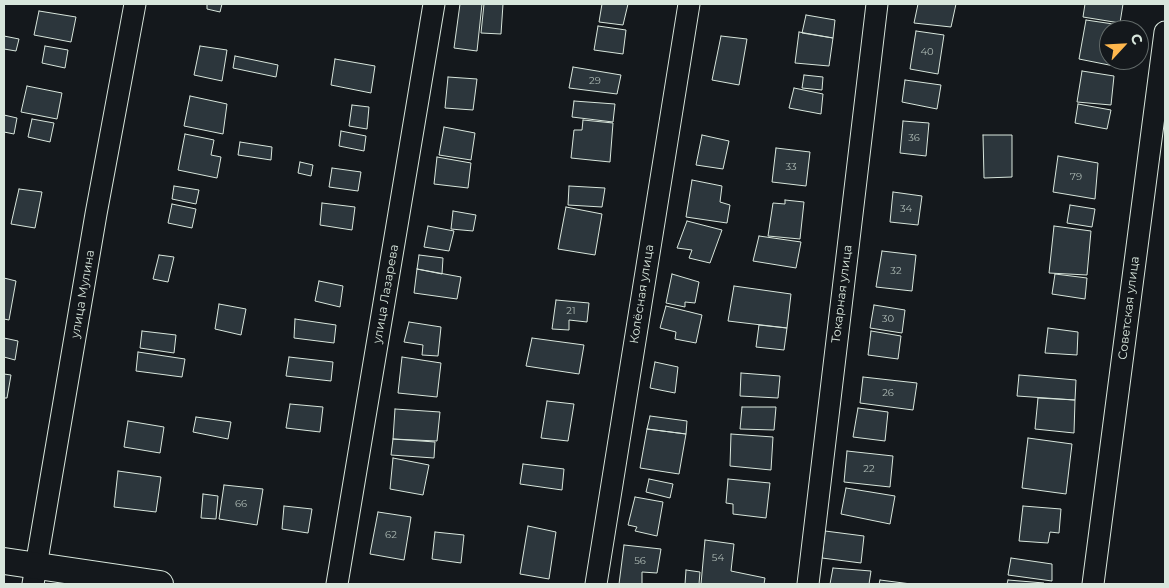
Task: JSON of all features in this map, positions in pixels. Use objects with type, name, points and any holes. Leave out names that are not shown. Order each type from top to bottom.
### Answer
[{"type":"street","name":"улица Мулина","points":[[35,575],[94,224],[135,4]]},
{"type":"street","name":"улица Лазарева","points":[[337,584],[434,4]]},
{"type":"street","name":"Колёсная улица","points":[[596,584],[689,4]]},
{"type":"street","name":"Токарная улица","points":[[808,584],[877,4]]},
{"type":"street","name":"Советская улица","points":[[1093,584],[1165,32]]},
{"type":"street","points":[[4,561],[35,575],[160,584]]},
{"type":"building","points":[[207,4],[222,4],[220,12],[207,9]]},
{"type":"building","points":[[460,4],[482,4],[477,51],[454,48]]},
{"type":"building","points":[[484,4],[503,4],[501,34],[481,33]]},
{"type":"building","points":[[602,4],[628,4],[623,25],[599,22]]},
{"type":"building","points":[[918,4],[956,4],[951,27],[914,23]]},
{"type":"building","points":[[1085,4],[1123,4],[1120,20],[1102,20],[1083,17]]},
{"type":"building","points":[[39,11],[76,17],[71,42],[34,35]]},
{"type":"building","points":[[806,15],[835,20],[833,38],[802,33]]},
{"type":"building","points":[[1086,20],[1099,22],[1099,63],[1079,59]]},
{"type":"building","points":[[598,26],[626,30],[623,54],[594,50]]},
{"type":"building","points":[[916,31],[944,35],[938,74],[910,69]]},
{"type":"building","points":[[799,32],[833,38],[829,66],[795,63]]},
{"type":"building","points":[[4,36],[19,39],[16,51],[4,49]]},
{"type":"building","points":[[721,36],[747,39],[739,85],[712,80]]},
{"type":"building","points":[[45,46],[68,50],[65,68],[42,63]]},
{"type":"building","points":[[200,46],[227,50],[222,81],[194,75]]},
{"type":"building","points":[[235,56],[278,65],[276,77],[233,68]]},
{"type":"building","points":[[335,59],[375,66],[371,93],[331,85]]},
{"type":"building","points":[[573,67],[621,75],[617,94],[569,88]]},
{"type":"building","points":[[1082,71],[1114,76],[1111,105],[1077,102]]},
{"type":"building","points":[[804,75],[823,77],[822,90],[802,88]]},
{"type":"building","points":[[448,77],[477,79],[473,110],[445,108]]},
{"type":"building","points":[[905,80],[941,85],[937,109],[902,102]]},
{"type":"building","points":[[27,86],[62,93],[57,119],[21,112]]},
{"type":"building","points":[[794,88],[823,94],[821,114],[789,108]]},
{"type":"building","points":[[190,96],[227,104],[223,134],[184,126]]},
{"type":"building","points":[[574,101],[615,104],[613,122],[572,117]]},
{"type":"building","points":[[1078,104],[1111,110],[1107,129],[1075,123]]},
{"type":"building","points":[[352,105],[369,107],[367,129],[349,126]]},
{"type":"building","points":[[4,115],[17,118],[14,134],[4,132]]},
{"type":"building","points":[[32,119],[54,123],[50,142],[28,137]]},
{"type":"building","points":[[583,120],[613,123],[610,162],[571,158],[574,130],[582,130]]},
{"type":"building","points":[[903,121],[929,123],[926,156],[900,153]]},
{"type":"building","points":[[444,127],[475,133],[471,160],[439,155]]},
{"type":"building","points":[[341,131],[366,136],[364,151],[339,146]]},
{"type":"building","points":[[185,134],[214,140],[211,155],[221,157],[217,178],[178,170]]},
{"type":"building","points":[[702,135],[729,141],[723,169],[696,165]]},
{"type":"building","points":[[983,135],[1012,135],[1012,177],[984,178]]},
{"type":"building","points":[[240,142],[272,147],[271,160],[238,155]]},
{"type":"building","points":[[776,148],[810,152],[806,186],[772,182]]},
{"type":"building","points":[[1058,156],[1098,163],[1095,199],[1053,192]]},
{"type":"building","points":[[437,157],[471,163],[468,188],[434,184]]},
{"type":"building","points":[[300,162],[313,165],[311,176],[298,173]]},
{"type":"building","points":[[332,168],[361,172],[358,191],[329,187]]},
{"type":"building","points":[[692,180],[722,186],[720,202],[730,205],[727,223],[686,217]]},
{"type":"building","points":[[174,186],[199,190],[196,204],[172,199]]},
{"type":"building","points":[[569,186],[605,188],[602,207],[568,205]]},
{"type":"building","points":[[19,189],[42,192],[35,228],[11,224]]},
{"type":"building","points":[[893,192],[922,196],[918,225],[890,222]]},
{"type":"building","points":[[785,200],[804,202],[800,239],[768,236],[773,203],[785,204]]},
{"type":"building","points":[[322,203],[355,207],[352,230],[320,225]]},
{"type":"building","points":[[172,204],[196,209],[192,228],[168,223]]},
{"type":"building","points":[[1070,205],[1095,209],[1092,227],[1067,223]]},
{"type":"building","points":[[566,207],[602,214],[595,255],[558,249]]},
{"type":"building","points":[[453,211],[476,215],[473,231],[451,229]]},
{"type":"building","points":[[687,221],[722,230],[710,263],[689,258],[692,250],[677,248]]},
{"type":"building","points":[[428,226],[454,231],[449,251],[424,247]]},
{"type":"building","points":[[1054,226],[1091,231],[1087,275],[1049,273]]},
{"type":"building","points":[[759,236],[801,242],[796,268],[753,261]]},
{"type":"building","points":[[882,251],[916,255],[912,291],[876,287]]},
{"type":"building","points":[[159,255],[174,257],[168,282],[153,279]]},
{"type":"building","points":[[419,255],[443,258],[442,274],[417,269]]},
{"type":"building","points":[[417,269],[461,277],[457,299],[414,293]]},
{"type":"building","points":[[672,274],[699,282],[695,303],[685,302],[685,307],[666,303]]},
{"type":"building","points":[[1055,274],[1087,278],[1085,299],[1052,294]]},
{"type":"building","points":[[4,278],[16,281],[9,320],[4,319]]},
{"type":"building","points":[[319,281],[343,286],[340,307],[315,301]]},
{"type":"building","points":[[734,286],[791,294],[787,328],[728,321]]},
{"type":"building","points":[[556,300],[589,303],[587,322],[569,320],[569,330],[552,329]]},
{"type":"building","points":[[219,304],[246,309],[241,335],[215,329]]},
{"type":"building","points":[[874,305],[905,310],[902,333],[870,328]]},
{"type":"building","points":[[666,306],[702,315],[696,343],[675,339],[676,332],[660,328]]},
{"type":"building","points":[[295,319],[336,325],[334,343],[294,338]]},
{"type":"building","points":[[409,322],[441,327],[438,356],[422,355],[423,345],[404,342]]},
{"type":"building","points":[[759,325],[787,328],[784,350],[756,347]]},
{"type":"building","points":[[1048,328],[1078,332],[1077,355],[1045,353]]},
{"type":"building","points":[[142,331],[176,335],[174,353],[140,348]]},
{"type":"building","points":[[871,331],[901,336],[898,359],[868,355]]},
{"type":"building","points":[[4,338],[18,341],[15,360],[4,357]]},
{"type":"building","points":[[532,338],[584,345],[579,374],[526,366]]},
{"type":"building","points":[[138,352],[185,359],[182,377],[136,371]]},
{"type":"building","points":[[289,357],[333,362],[331,381],[286,376]]},
{"type":"building","points":[[402,357],[441,363],[437,397],[398,393]]},
{"type":"building","points":[[655,362],[678,367],[675,393],[650,388]]},
{"type":"building","points":[[741,373],[780,376],[778,398],[740,396]]},
{"type":"building","points":[[4,374],[11,375],[7,398],[4,398]]},
{"type":"building","points":[[1019,375],[1076,380],[1075,400],[1017,396]]},
{"type":"building","points":[[863,377],[917,383],[913,410],[860,403]]},
{"type":"building","points":[[1038,398],[1075,400],[1074,433],[1035,429]]},
{"type":"building","points":[[547,401],[574,404],[568,441],[541,438]]},
{"type":"building","points":[[290,404],[323,407],[320,432],[286,428]]},
{"type":"building","points":[[742,407],[776,407],[774,430],[740,429]]},
{"type":"building","points":[[858,408],[888,412],[885,441],[853,437]]},
{"type":"building","points":[[395,409],[440,412],[437,441],[393,439]]},
{"type":"building","points":[[650,416],[687,421],[686,434],[647,429]]},
{"type":"building","points":[[196,417],[231,422],[228,439],[193,432]]},
{"type":"building","points":[[128,421],[164,427],[160,453],[124,447]]},
{"type":"building","points":[[647,429],[686,434],[679,474],[640,468]]},
{"type":"building","points":[[731,434],[773,437],[771,470],[730,466]]},
{"type":"building","points":[[1028,438],[1072,444],[1066,494],[1022,488]]},
{"type":"building","points":[[393,439],[435,442],[434,458],[391,455]]},
{"type":"building","points":[[847,451],[893,456],[890,487],[844,482]]},
{"type":"building","points":[[393,458],[429,465],[423,495],[390,489]]},
{"type":"building","points":[[523,464],[564,469],[562,490],[520,484]]},
{"type":"building","points":[[118,471],[161,477],[156,512],[114,507]]},
{"type":"building","points":[[649,479],[673,484],[670,498],[646,492]]},
{"type":"building","points":[[728,479],[770,483],[766,518],[733,514],[733,504],[726,503]]},
{"type":"building","points":[[224,485],[263,489],[257,525],[219,519]]},
{"type":"building","points":[[846,488],[895,496],[890,524],[841,514]]},
{"type":"building","points":[[203,494],[218,496],[216,519],[201,518]]},
{"type":"building","points":[[635,497],[663,502],[657,536],[635,531],[637,527],[628,525]]},
{"type":"building","points":[[284,506],[312,509],[308,533],[282,529]]},
{"type":"building","points":[[1023,506],[1061,509],[1059,533],[1050,532],[1048,543],[1019,541]]},
{"type":"building","points":[[378,512],[411,517],[404,560],[370,554]]},
{"type":"building","points":[[528,526],[556,532],[549,579],[520,574]]},
{"type":"building","points":[[825,531],[864,536],[861,563],[822,558]]},
{"type":"building","points":[[435,532],[464,535],[461,563],[432,559]]},
{"type":"building","points":[[705,540],[734,544],[731,571],[765,578],[764,584],[701,584]]},
{"type":"building","points":[[624,545],[661,549],[657,573],[642,572],[642,584],[619,584]]},
{"type":"building","points":[[1011,558],[1052,564],[1052,581],[1008,575]]},
{"type":"building","points":[[833,568],[871,571],[869,584],[830,584]]},
{"type":"building","points":[[686,570],[700,572],[699,584],[685,584]]},
{"type":"building","points":[[880,580],[911,584],[879,584]]},
{"type":"building","points":[[1008,580],[1044,583],[1044,584],[1007,584]]}]
